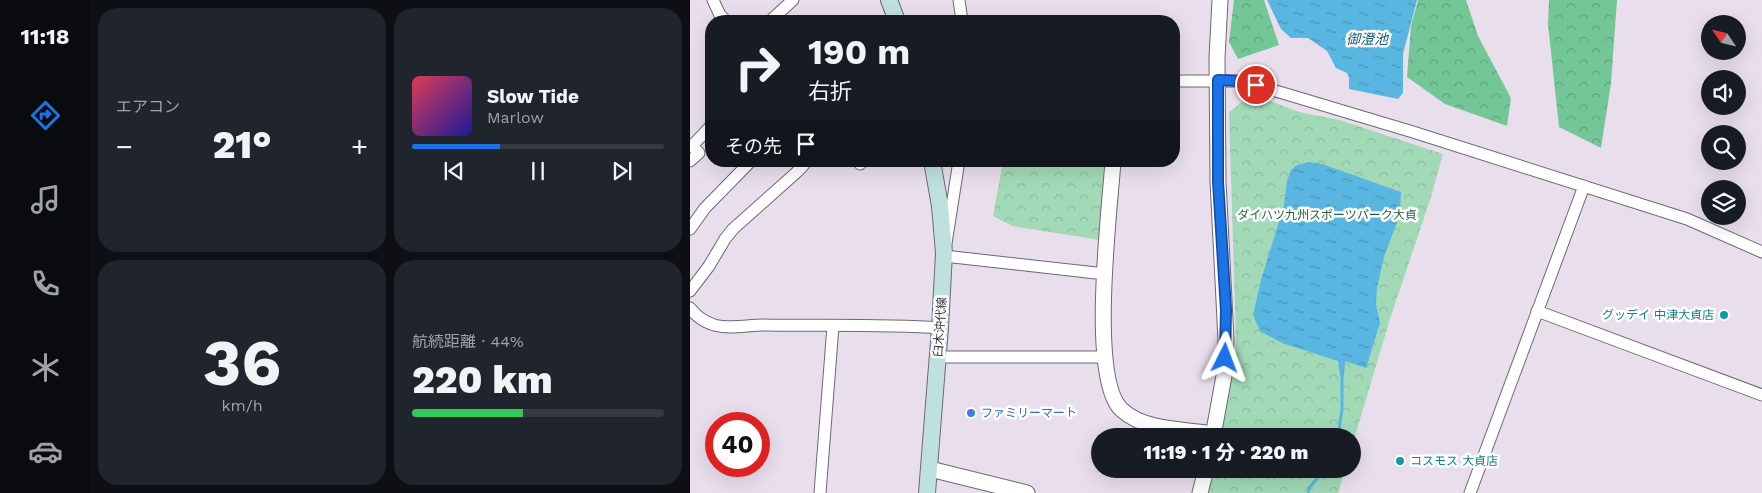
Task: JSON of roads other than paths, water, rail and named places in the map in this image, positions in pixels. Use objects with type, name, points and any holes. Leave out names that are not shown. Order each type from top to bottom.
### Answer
[{"type":"main road","points":[[889,0],[895,15]]},
{"type":"main road","name":"臼木沖代線","points":[[927,493],[944,256],[940,206],[933,167]]},
{"type":"street","points":[[713,0],[720,15]]},
{"type":"street","points":[[777,15],[793,0]]},
{"type":"street","points":[[959,0],[961,15]]},
{"type":"street","points":[[1214,428],[1224,376],[1226,340],[1222,224],[1218,181],[1217,58],[1220,0]]},
{"type":"street","points":[[1180,81],[1241,81],[1286,94],[1413,132],[1687,219],[1762,252]]},
{"type":"street","points":[[690,161],[699,153],[692,146],[705,132]]},
{"type":"street","points":[[690,229],[705,208],[745,167]]},
{"type":"street","points":[[690,291],[733,229],[802,167]]},
{"type":"street","points":[[958,167],[944,256],[1105,274]]},
{"type":"street","points":[[1113,167],[1105,274],[1104,323],[1105,357],[1113,398],[1128,415],[1156,426],[1169,428]]},
{"type":"street","points":[[1470,493],[1584,186]]},
{"type":"street","points":[[690,308],[697,317],[715,325],[736,328],[761,324],[940,328]]},
{"type":"street","points":[[1538,311],[1762,395]]},
{"type":"street","points":[[820,493],[833,326]]},
{"type":"street","points":[[938,357],[1105,357]]},
{"type":"street","points":[[930,469],[1027,493]]},
{"type":"street","points":[[1200,493],[1204,478]]},
{"type":"water","name":"御澄池","points":[[1267,0],[1417,0],[1403,54],[1403,93],[1398,99],[1349,89],[1347,73],[1336,68],[1327,51],[1308,38],[1291,38],[1281,29]]},
{"type":"water","points":[[1308,162],[1322,164],[1401,192],[1400,214],[1384,257],[1377,288],[1376,304],[1380,323],[1366,368],[1345,361],[1344,376],[1340,376],[1338,361],[1282,343],[1260,331],[1253,315],[1261,280],[1284,205],[1287,181],[1291,170],[1297,165]]},
{"type":"waterway","points":[[1339,428],[1342,409],[1342,376]]},
{"type":"waterway","points":[[1308,493],[1309,488],[1317,478]]},
{"type":"place","name":"グッデイ 中津大貞店","points":[[1724,315]]},
{"type":"place","name":"ファミリーマート","points":[[971,413]]},
{"type":"place","name":"コスモス 大貞店","points":[[1400,461]]},
{"type":"park label","name":"ダイハツ九州スポーツパーク大貞","points":[[1327,215]]}]
